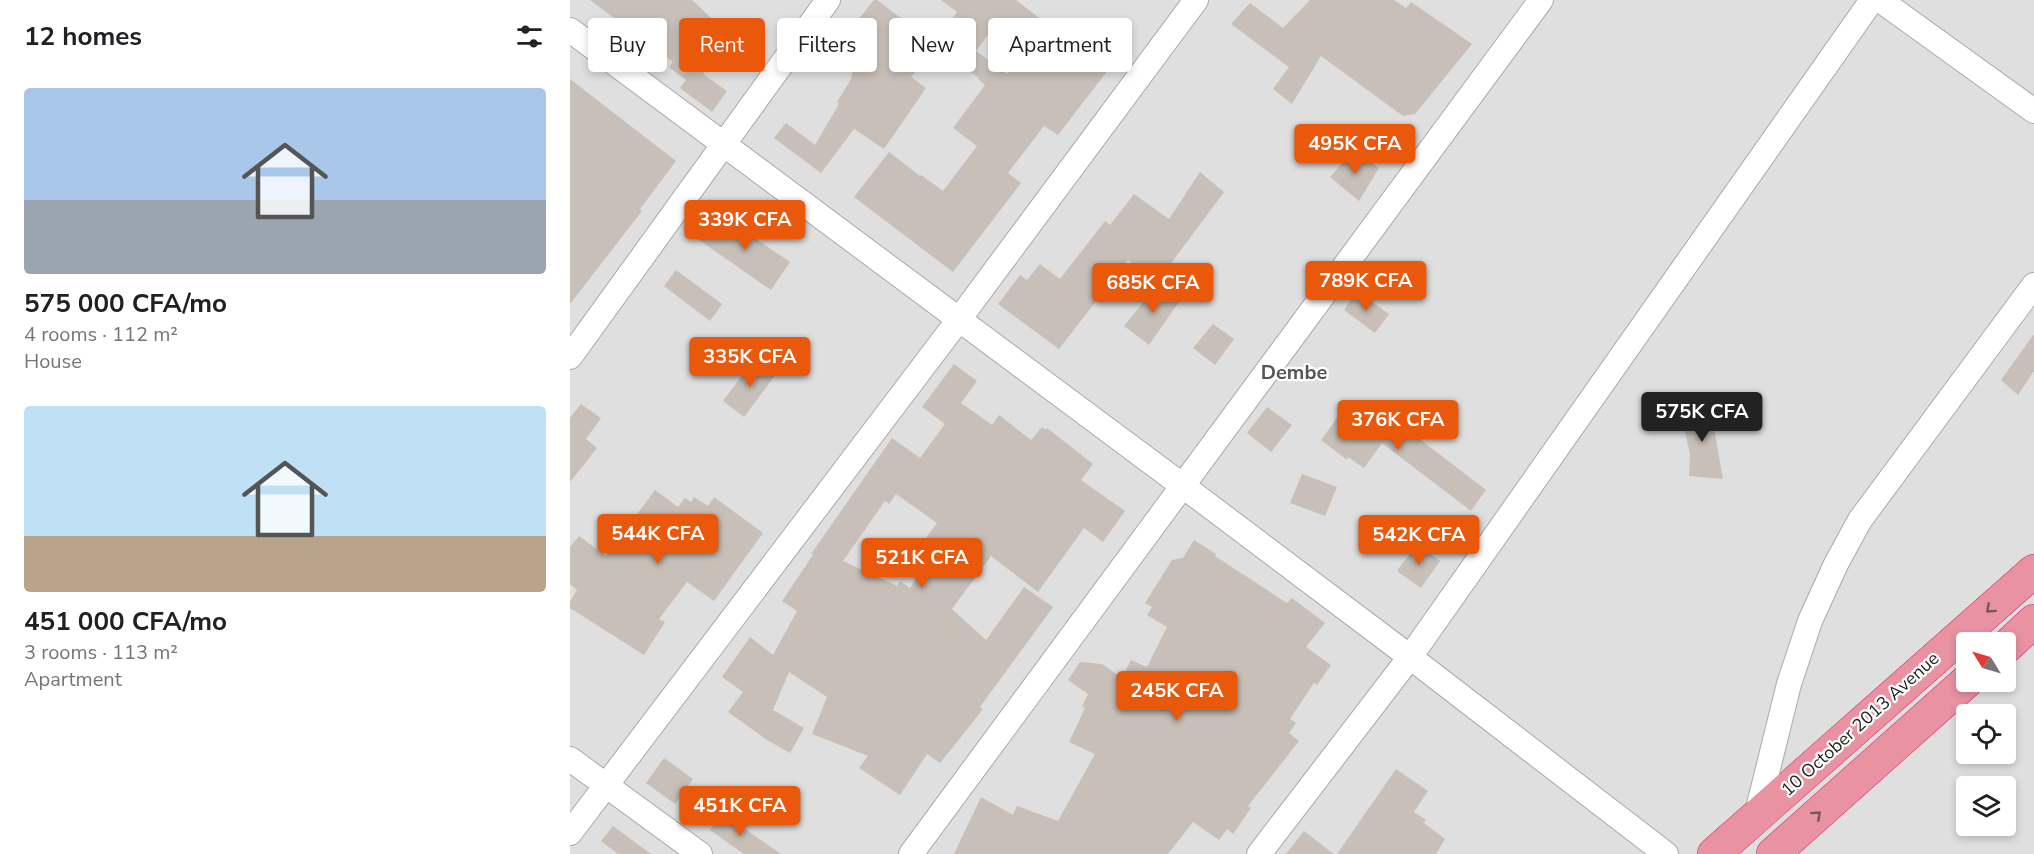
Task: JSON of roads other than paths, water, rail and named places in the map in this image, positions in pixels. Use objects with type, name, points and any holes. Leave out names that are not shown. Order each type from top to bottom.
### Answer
[{"type":"highway","name":"10 October 2013 Avenue","points":[[1714,854],[2034,571]]},
{"type":"highway","points":[[2016,638],[2034,621]]},
{"type":"highway","points":[[1773,854],[1956,691]]},
{"type":"street","points":[[570,357],[828,0]]},
{"type":"street","points":[[570,833],[960,318],[1196,0]]},
{"type":"street","points":[[911,854],[1541,0]]},
{"type":"street","points":[[1259,854],[1410,657],[1872,0]]},
{"type":"street","points":[[1880,0],[2034,111]]},
{"type":"street","points":[[570,30],[722,145],[960,318],[1410,657],[1666,854]]},
{"type":"street","points":[[1756,817],[1789,684],[1810,621],[1836,564],[1860,520],[2034,285]]},
{"type":"street","points":[[570,759],[700,854]]},
{"type":"district","name":"Dembe","points":[[1294,372]]}]
